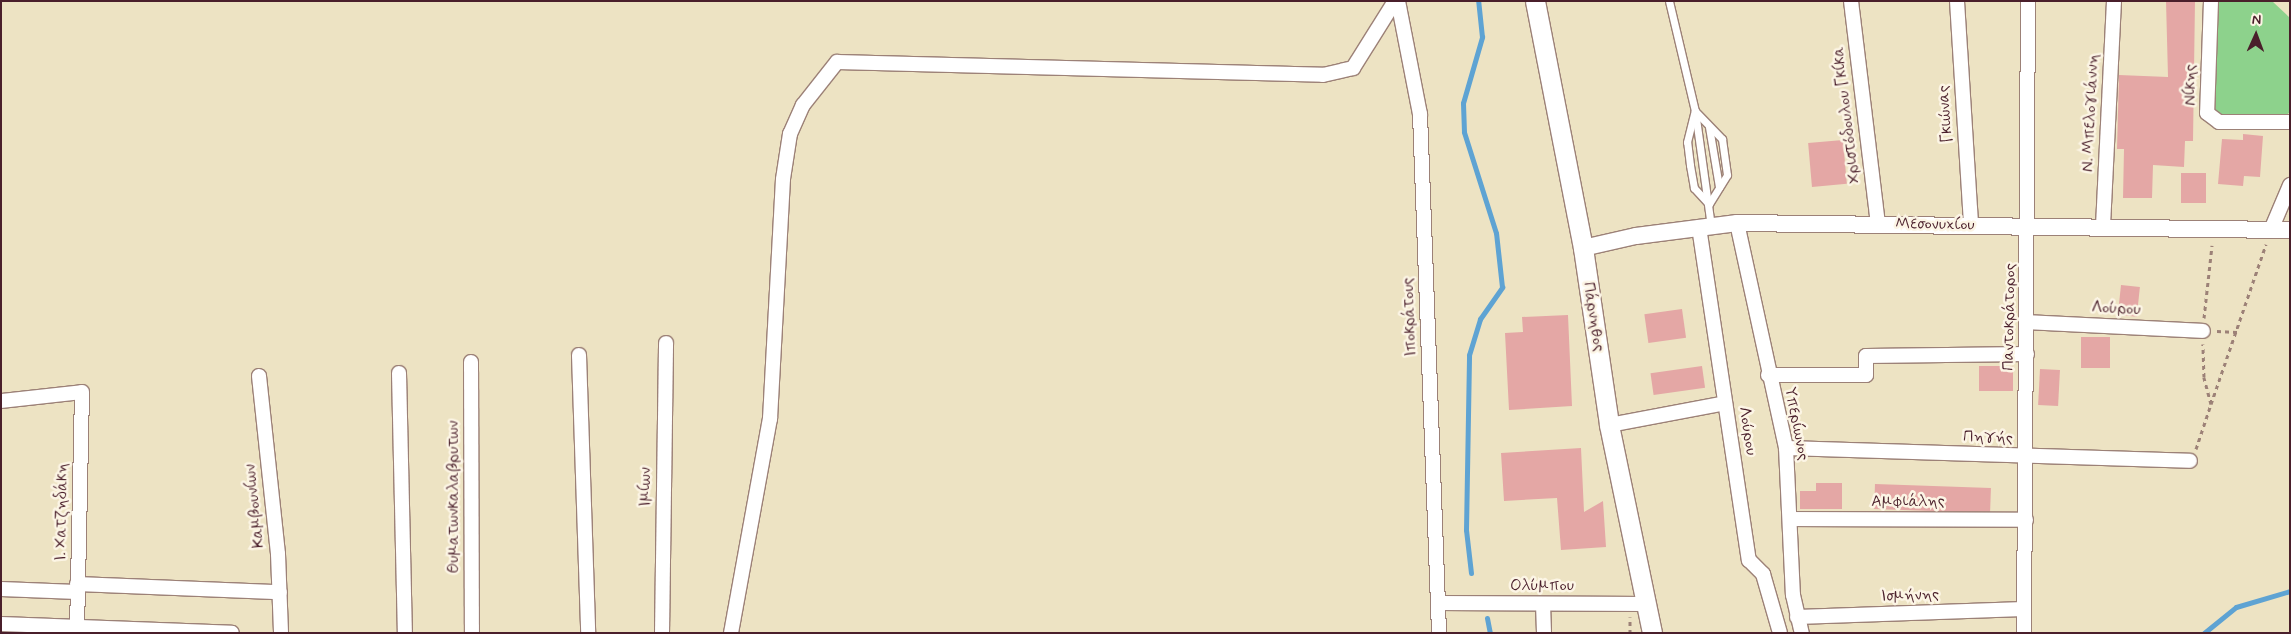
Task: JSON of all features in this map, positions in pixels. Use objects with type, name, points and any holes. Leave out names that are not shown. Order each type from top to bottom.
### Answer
[{"type":"main road","name":"Πάρνηθος","points":[[1535,1],[1583,248],[1610,425],[1652,633]]},
{"type":"street","name":"Ιποκράτους","points":[[1397,1],[1420,114],[1439,633]]},
{"type":"street","points":[[731,633],[770,419],[783,179],[790,134],[803,105],[837,62],[1324,75],[1353,68],[1397,1]]},
{"type":"street","name":"Χριστόδουλου Γκίκα","points":[[1851,1],[1878,224]]},
{"type":"street","name":"Γκιώνας","points":[[1957,1],[1971,225]]},
{"type":"street","name":"Παντοκράτορος","points":[[2024,633],[2028,456],[2028,1]]},
{"type":"street","name":"Ν. Μπελογιάννη","points":[[2103,226],[2114,1]]},
{"type":"street","name":"Νίκης","points":[[2211,1],[2208,113],[2219,122],[2290,122]]},
{"type":"street","points":[[2271,230],[2290,185]]},
{"type":"street","name":"Μεσονυχίου","points":[[1583,248],[1705,226],[1737,223],[1971,225],[2028,228],[2103,226],[2290,230]]},
{"type":"street","name":"Υπερίωνος","points":[[1737,223],[1768,375],[1786,448],[1797,617],[1802,633]]},
{"type":"street","name":"Λούρου","points":[[1705,226],[1725,403],[1749,560],[1763,574],[1780,633]]},
{"type":"street","name":"Λούρου","points":[[2027,322],[2203,331]]},
{"type":"street","name":"Ιμίων","points":[[662,633],[666,342]]},
{"type":"street","points":[[1768,375],[1866,375],[1866,356],[2027,354]]},
{"type":"street","points":[[578,355],[588,633]]},
{"type":"street","name":"Θυματωνκαλαβρυτων","points":[[472,362],[472,633]]},
{"type":"street","points":[[399,373],[405,633]]},
{"type":"street","name":"Καμβουνίων","points":[[259,376],[280,592],[281,633]]},
{"type":"street","name":"Ι. Χατζηδάκη","points":[[1,401],[82,392],[77,630]]},
{"type":"street","points":[[1610,425],[1725,403]]},
{"type":"street","name":"Πηγής","points":[[1786,448],[2190,461]]},
{"type":"street","name":"Αμφιάλης","points":[[1790,519],[2026,520]]},
{"type":"street","points":[[1,589],[77,588],[280,592]]},
{"type":"street","name":"Ολύμπου","points":[[1439,603],[1646,604]]},
{"type":"street","points":[[1543,604],[1544,633]]},
{"type":"street","name":"Ισμήνης","points":[[1797,617],[2024,609]]},
{"type":"street","points":[[1,624],[77,630],[232,633]]},
{"type":"lane","points":[[1669,1],[1695,111],[1709,204],[1705,226]]},
{"type":"lane","points":[[1695,111],[1722,139],[1727,175],[1709,204]]},
{"type":"lane","points":[[1695,111],[1687,142],[1690,165],[1694,188],[1709,204]]},
{"type":"lane","points":[[1709,127],[1719,187]]},
{"type":"path","points":[[2211,404],[2271,230]]},
{"type":"path","points":[[2203,331],[2237,332]]},
{"type":"green space","points":[[2214,1],[2272,1],[2290,18],[2290,112],[2282,119],[2220,117],[2211,107]]},
{"type":"building","points":[[2166,1],[2195,1],[2193,141],[2185,141],[2184,167],[2153,165],[2152,198],[2123,198],[2124,149],[2117,149],[2119,75],[2168,77]]},
{"type":"building","points":[[2243,134],[2263,136],[2260,177],[2244,176],[2243,186],[2218,184],[2222,139],[2243,140]]},
{"type":"building","points":[[1843,140],[1847,184],[1812,187],[1808,143]]},
{"type":"building","points":[[2181,173],[2206,173],[2206,203],[2181,203]]},
{"type":"building","points":[[2121,285],[2140,287],[2137,317],[2118,315]]},
{"type":"building","points":[[1682,309],[1686,338],[1648,343],[1644,314]]},
{"type":"building","points":[[1568,315],[1572,406],[1509,410],[1505,333],[1523,332],[1522,317]]},
{"type":"building","points":[[2081,337],[2110,337],[2110,368],[2081,368]]},
{"type":"building","points":[[1702,366],[1705,388],[1654,395],[1651,373]]},
{"type":"building","points":[[1979,366],[2013,366],[2013,391],[1979,391]]},
{"type":"building","points":[[2040,369],[2060,370],[2058,406],[2038,405]]},
{"type":"building","points":[[1581,448],[1584,512],[1603,501],[1606,547],[1561,550],[1557,498],[1504,501],[1501,453]]},
{"type":"building","points":[[1816,483],[1842,483],[1842,509],[1800,509],[1800,491],[1816,491]]},
{"type":"building","points":[[1875,484],[1991,488],[1990,513],[1874,509]]},
{"type":"waterway","points":[[1471,573],[1466,530],[1469,355],[1480,319],[1502,287],[1496,233],[1464,132],[1463,103],[1482,37],[1478,1]]},
{"type":"waterway","points":[[2204,633],[2236,607],[2290,591]]},
{"type":"waterway","points":[[1487,618],[1490,633]]}]
